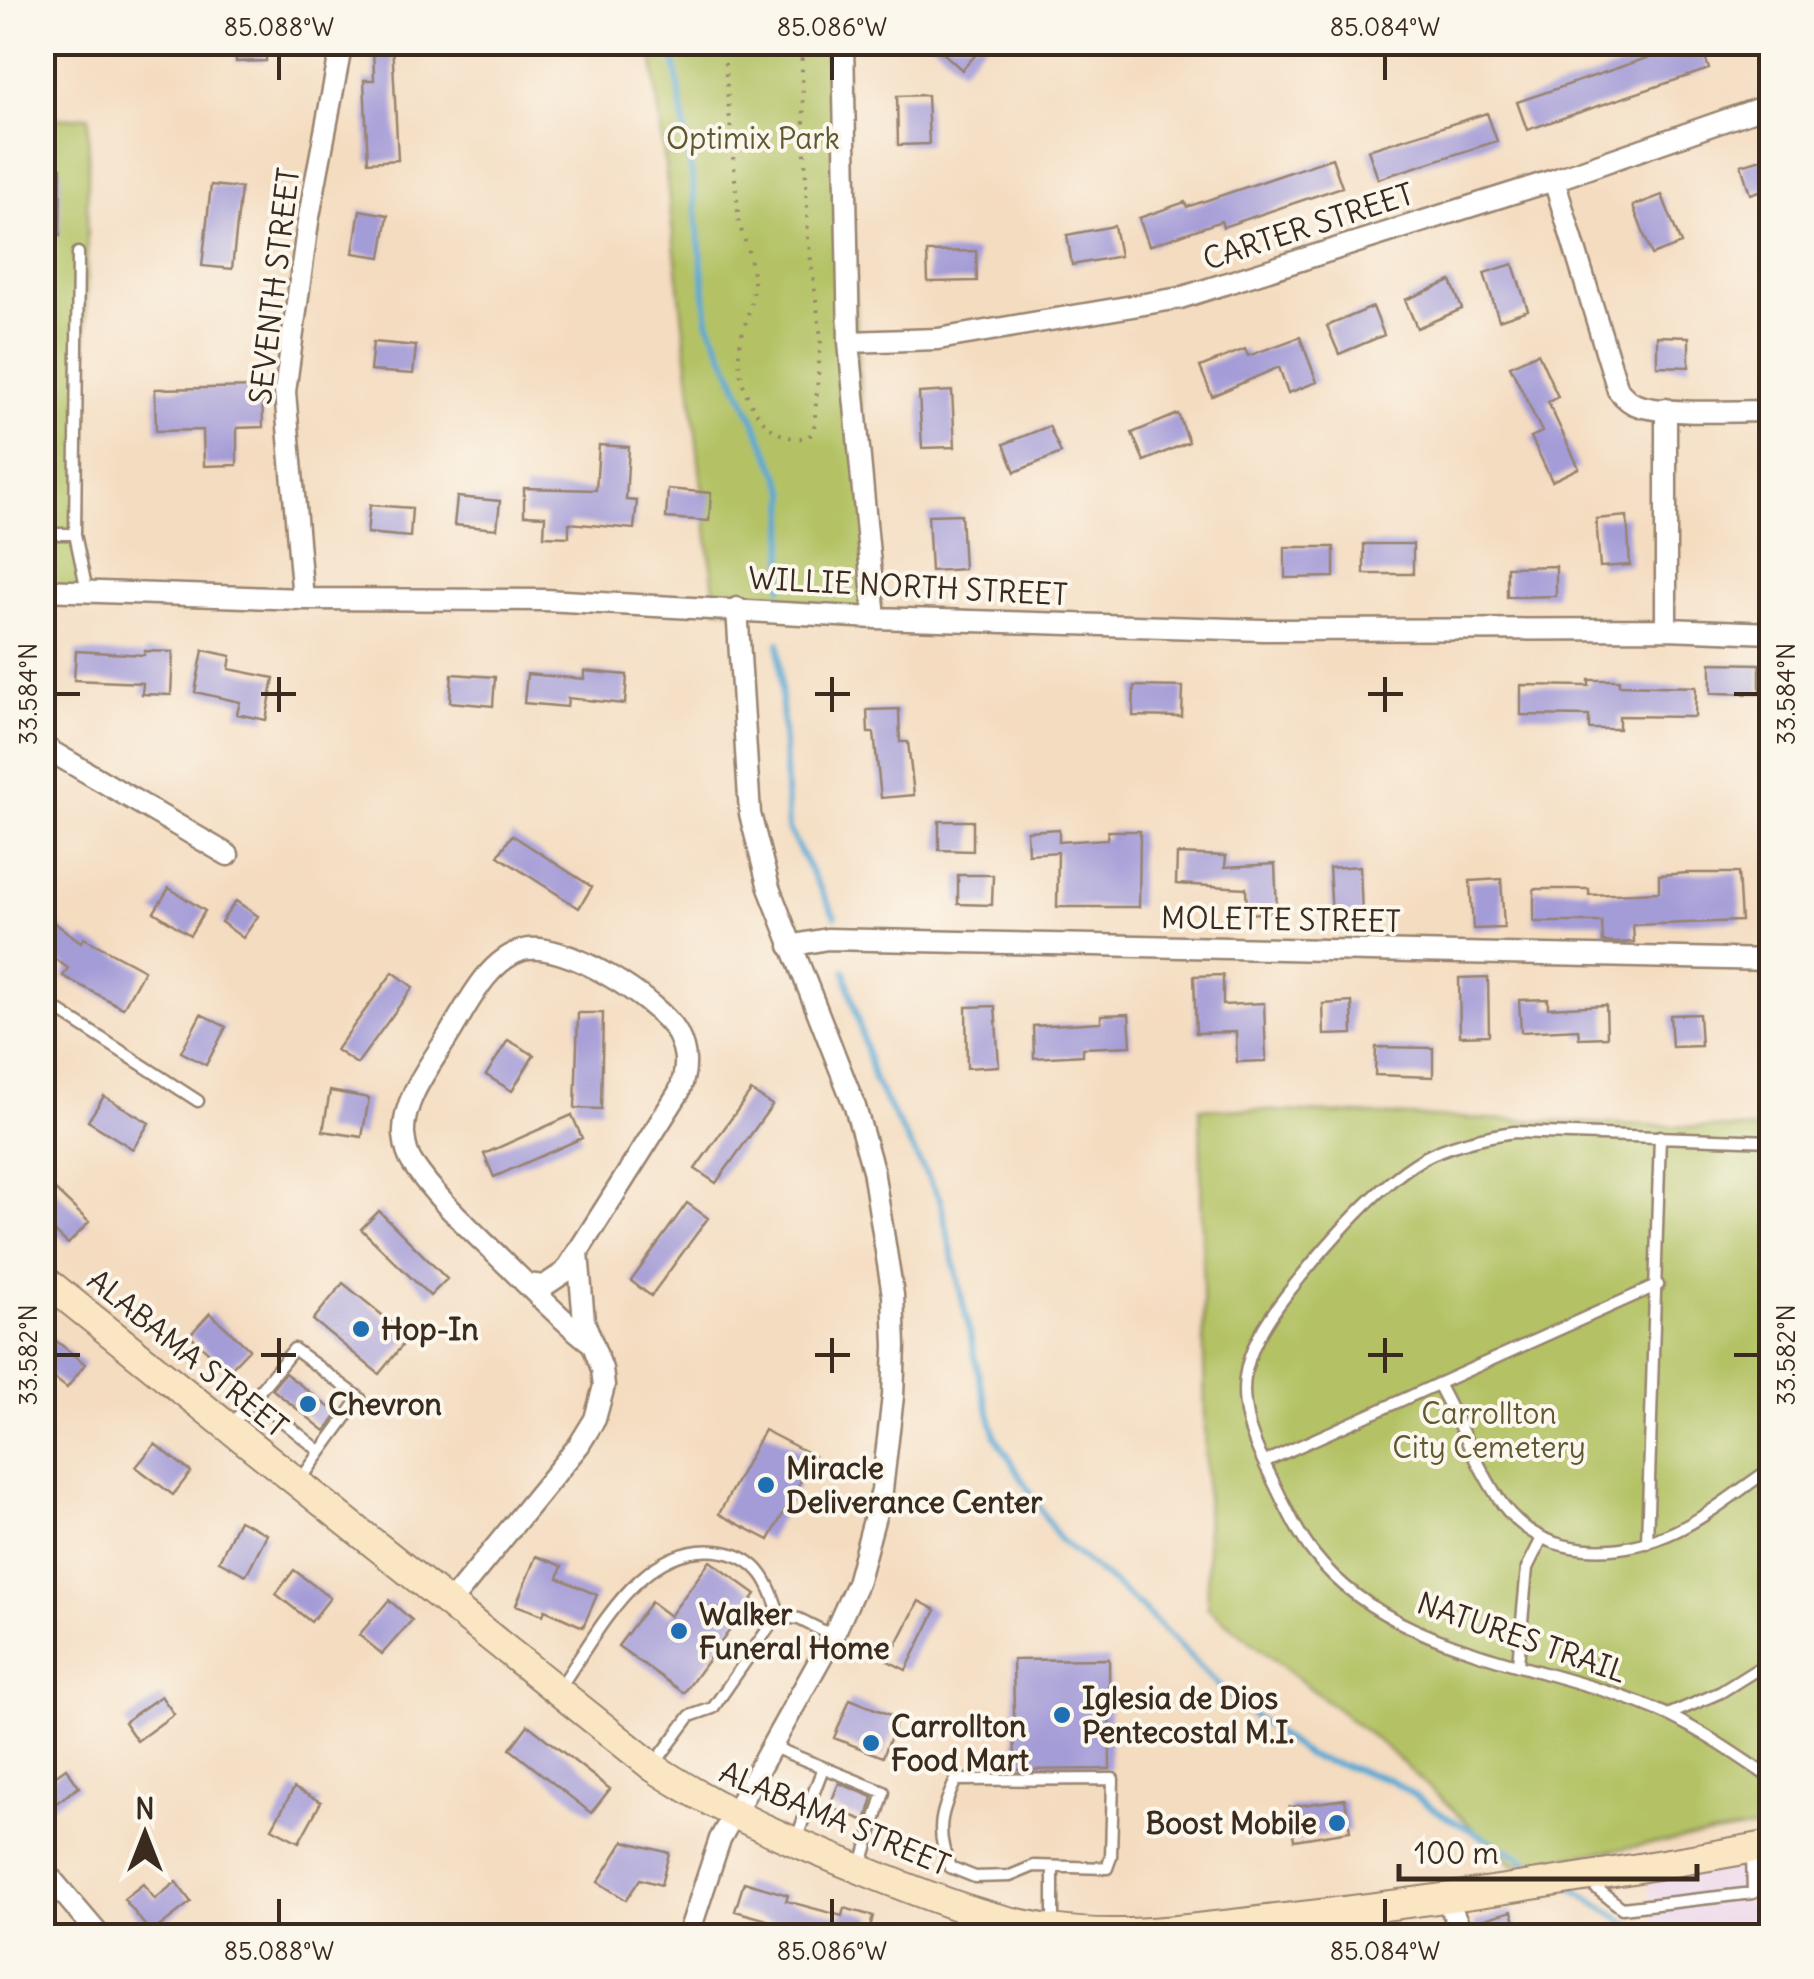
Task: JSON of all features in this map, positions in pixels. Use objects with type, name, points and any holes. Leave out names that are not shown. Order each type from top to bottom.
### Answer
[{"type":"main road","name":"ALABAMA STREET","points":[[42,1278],[653,1767],[734,1814],[795,1842],[988,1915],[1093,1933],[1316,1925],[1446,1898],[1762,1846]]},
{"type":"street","name":"SEVENTH STREET","points":[[302,599],[285,392],[338,42]]},
{"type":"street","points":[[844,42],[849,342],[876,618]]},
{"type":"street","name":"CARTER STREET","points":[[849,342],[938,339],[1180,298],[1554,180],[1772,104]]},
{"type":"street","points":[[1554,180],[1618,390],[1637,406],[1772,411]]},
{"type":"street","points":[[1666,409],[1666,629]]},
{"type":"street","name":"WILLIE NORTH STREET","points":[[42,590],[302,599],[546,600],[876,618],[1263,630],[1772,632]]},
{"type":"street","points":[[688,1936],[720,1839],[833,1636],[857,1583],[882,1490],[893,1396],[893,1295],[873,1170],[855,1107],[769,888],[750,814],[737,608]]},
{"type":"street","points":[[42,746],[228,854]]},
{"type":"street","name":"MOLETTE STREET","points":[[790,946],[827,939],[1772,960]]},
{"type":"street","points":[[527,1284],[544,1286],[554,1281],[578,1253],[679,1092],[686,1072],[685,1054],[677,1034],[660,1011],[574,957],[551,950],[525,949],[498,962],[467,1006],[410,1103],[404,1133],[410,1160],[473,1231],[527,1284],[589,1342]]},
{"type":"street","points":[[449,1604],[595,1419],[604,1386],[580,1302],[578,1253]]},
{"type":"street","points":[[42,1868],[100,1936]]},
{"type":"street","points":[[1446,1898],[1464,1936]]},
{"type":"lane","points":[[78,254],[75,534],[88,592]]},
{"type":"lane","points":[[42,534],[75,534]]},
{"type":"lane","points":[[42,1000],[198,1101]]},
{"type":"lane","name":"NATURES TRAIL","points":[[1772,1141],[1514,1132],[1476,1138],[1431,1154],[1392,1180],[1304,1272],[1266,1320],[1250,1351],[1242,1383],[1244,1413],[1264,1462],[1313,1553],[1364,1600],[1416,1630],[1668,1715],[1726,1747],[1772,1779]]},
{"type":"lane","points":[[1647,1543],[1660,1136]]},
{"type":"lane","points":[[1264,1462],[1658,1284]]},
{"type":"lane","points":[[230,1428],[294,1349],[360,1398],[298,1483]]},
{"type":"lane","points":[[1438,1384],[1503,1505],[1531,1534],[1565,1547],[1606,1550],[1647,1543],[1679,1530],[1772,1468]]},
{"type":"lane","points":[[254,1398],[320,1452]]},
{"type":"lane","points":[[1518,1664],[1526,1568],[1542,1538]]},
{"type":"lane","points":[[558,1691],[628,1591],[655,1565],[686,1552],[708,1550],[736,1555],[756,1566],[771,1586],[780,1616]]},
{"type":"lane","points":[[780,1616],[800,1619],[833,1636]]},
{"type":"lane","points":[[653,1767],[690,1716],[713,1708],[780,1616]]},
{"type":"lane","points":[[1668,1715],[1721,1692],[1772,1660]]},
{"type":"lane","points":[[772,1746],[884,1792],[860,1869]]},
{"type":"lane","points":[[795,1842],[824,1768]]},
{"type":"lane","points":[[1113,1778],[1111,1857],[1107,1868],[1053,1867],[1034,1866],[1010,1876],[975,1877],[950,1867],[940,1844],[944,1805],[956,1780],[1113,1778]]},
{"type":"lane","points":[[1592,1874],[1596,1888],[1622,1908],[1753,1893],[1762,1846]]},
{"type":"lane","points":[[1053,1867],[1053,1929]]},
{"type":"path","points":[[723,42],[739,224],[754,283],[739,356],[742,378],[746,393],[766,424],[782,437],[797,440],[809,437],[814,429],[821,362],[808,238],[801,42]]},
{"type":"shaded area","points":[[1771,1857],[1771,1936],[1654,1936],[1648,1878]]},
{"type":"green space","name":"Optimix Park","points":[[651,43],[843,43],[842,99],[875,618],[716,608]]},
{"type":"green space","points":[[89,116],[81,592],[43,590],[43,120]]},
{"type":"green space","name":"Carrollton City Cemetery","points":[[1200,1108],[1771,1130],[1771,1826],[1513,1865],[1384,1746],[1208,1608]]},
{"type":"building","points":[[236,42],[266,42],[266,61],[236,62]]},
{"type":"building","points":[[373,42],[392,42],[398,160],[368,162],[364,80],[374,80]]},
{"type":"building","points":[[931,42],[987,42],[962,70]]},
{"type":"building","points":[[1700,42],[1709,69],[1527,130],[1517,102]]},
{"type":"building","points":[[927,95],[929,144],[898,145],[897,96]]},
{"type":"building","points":[[1487,113],[1497,141],[1378,179],[1368,150]]},
{"type":"building","points":[[1772,156],[1772,187],[1750,194],[1741,165]]},
{"type":"building","points":[[1332,158],[1342,187],[1223,227],[1221,221],[1149,246],[1139,218],[1185,202],[1187,207]]},
{"type":"building","points":[[42,168],[61,168],[60,236],[42,235]]},
{"type":"building","points":[[211,185],[241,188],[232,269],[202,266]]},
{"type":"building","points":[[1662,195],[1681,244],[1652,255],[1633,206]]},
{"type":"building","points":[[360,210],[388,215],[381,257],[353,253]]},
{"type":"building","points":[[1114,226],[1120,256],[1072,265],[1067,235]]},
{"type":"building","points":[[976,251],[977,281],[928,282],[927,252]]},
{"type":"building","points":[[1513,264],[1528,310],[1499,320],[1484,273]]},
{"type":"building","points":[[1451,281],[1462,309],[1417,328],[1405,300]]},
{"type":"building","points":[[1373,307],[1384,335],[1339,354],[1327,326]]},
{"type":"building","points":[[1657,336],[1689,337],[1689,367],[1657,366]]},
{"type":"building","points":[[1300,337],[1317,382],[1288,393],[1279,367],[1212,396],[1200,367],[1245,349],[1248,356]]},
{"type":"building","points":[[373,342],[416,346],[413,374],[370,371]]},
{"type":"building","points":[[1538,353],[1558,397],[1548,402],[1579,468],[1552,481],[1531,437],[1542,432],[1510,366]]},
{"type":"building","points":[[262,387],[263,427],[237,428],[237,465],[204,466],[203,430],[156,431],[155,389]]},
{"type":"building","points":[[952,391],[955,447],[922,448],[919,393]]},
{"type":"building","points":[[1178,414],[1189,442],[1144,461],[1132,433]]},
{"type":"building","points":[[1049,426],[1061,453],[1015,472],[1004,444]]},
{"type":"building","points":[[599,445],[629,447],[626,500],[637,501],[634,529],[569,523],[569,537],[544,536],[545,516],[524,515],[524,488],[596,490]]},
{"type":"building","points":[[668,489],[711,493],[709,521],[666,518]]},
{"type":"building","points":[[457,497],[500,501],[497,529],[454,525]]},
{"type":"building","points":[[370,505],[412,508],[410,537],[367,533]]},
{"type":"building","points":[[961,514],[964,569],[931,571],[928,515]]},
{"type":"building","points":[[1627,516],[1630,565],[1600,567],[1596,519]]},
{"type":"building","points":[[1364,544],[1413,544],[1413,574],[1364,574]]},
{"type":"building","points":[[1285,547],[1334,547],[1334,577],[1285,578]]},
{"type":"building","points":[[1556,566],[1556,596],[1507,597],[1507,567]]},
{"type":"building","points":[[203,650],[231,656],[229,669],[274,678],[266,720],[237,714],[240,702],[195,692]]},
{"type":"building","points":[[76,651],[144,655],[145,651],[173,652],[171,695],[142,694],[143,683],[74,680]]},
{"type":"building","points":[[1711,663],[1760,664],[1760,694],[1711,693]]},
{"type":"building","points":[[584,671],[627,675],[625,704],[568,698],[567,707],[524,703],[527,674],[584,679]]},
{"type":"building","points":[[452,674],[495,677],[493,706],[450,702]]},
{"type":"building","points":[[1589,680],[1619,680],[1619,685],[1696,687],[1695,717],[1619,716],[1619,729],[1589,729],[1589,716],[1521,715],[1521,685],[1589,686]]},
{"type":"building","points":[[1134,686],[1183,687],[1182,717],[1133,716]]},
{"type":"building","points":[[899,709],[900,742],[908,742],[914,795],[881,798],[874,733],[868,733],[867,710]]},
{"type":"building","points":[[939,821],[973,821],[973,851],[939,850]]},
{"type":"building","points":[[1059,829],[1059,842],[1107,839],[1108,831],[1140,831],[1139,907],[1057,907],[1058,852],[1028,854],[1027,831]]},
{"type":"building","points":[[512,835],[592,887],[579,908],[498,856]]},
{"type":"building","points":[[1177,854],[1226,856],[1225,867],[1275,864],[1277,912],[1247,914],[1246,888],[1176,884]]},
{"type":"building","points":[[1360,866],[1362,915],[1332,916],[1329,868]]},
{"type":"building","points":[[1738,873],[1741,921],[1633,925],[1634,942],[1616,943],[1603,942],[1602,922],[1534,922],[1534,889],[1589,889],[1589,895],[1659,892],[1659,875]]},
{"type":"building","points":[[958,875],[993,875],[992,905],[958,904]]},
{"type":"building","points":[[1501,879],[1504,928],[1473,929],[1470,881]]},
{"type":"building","points":[[169,888],[205,911],[190,935],[154,912]]},
{"type":"building","points":[[236,901],[258,916],[243,938],[221,922]]},
{"type":"building","points":[[42,914],[81,942],[84,938],[144,970],[123,1008],[63,976],[68,968],[42,950]]},
{"type":"building","points":[[393,972],[413,987],[357,1064],[336,1050]]},
{"type":"building","points":[[1223,975],[1223,1005],[1264,1003],[1266,1061],[1237,1062],[1236,1032],[1196,1033],[1194,976]]},
{"type":"building","points":[[1488,977],[1489,1035],[1460,1036],[1459,978]]},
{"type":"building","points":[[1548,999],[1548,1008],[1606,1005],[1607,1037],[1579,1038],[1578,1029],[1521,1032],[1519,1000]]},
{"type":"building","points":[[1352,1002],[1353,1034],[1324,1035],[1323,1004]]},
{"type":"building","points":[[995,1006],[999,1066],[967,1068],[966,1007]]},
{"type":"building","points":[[578,1013],[603,1013],[601,1109],[575,1108]]},
{"type":"building","points":[[201,1014],[226,1027],[206,1065],[181,1052]]},
{"type":"building","points":[[1129,1014],[1131,1046],[1083,1048],[1083,1055],[1034,1058],[1033,1026],[1101,1022],[1101,1015]]},
{"type":"building","points":[[1699,1014],[1701,1046],[1672,1047],[1670,1015]]},
{"type":"building","points":[[508,1040],[534,1055],[512,1091],[486,1075]]},
{"type":"building","points":[[1376,1047],[1433,1048],[1433,1077],[1375,1075]]},
{"type":"building","points":[[330,1091],[369,1098],[362,1137],[323,1131]]},
{"type":"building","points":[[751,1091],[772,1105],[716,1183],[695,1169]]},
{"type":"building","points":[[104,1096],[149,1123],[133,1149],[88,1121]]},
{"type":"building","points":[[572,1115],[582,1138],[494,1177],[484,1154]]},
{"type":"building","points":[[51,1186],[89,1222],[68,1244],[42,1220],[42,1194]]},
{"type":"building","points":[[687,1203],[708,1218],[651,1296],[631,1281]]},
{"type":"building","points":[[379,1211],[447,1279],[430,1296],[361,1229]]},
{"type":"building","name":"Hop-In","points":[[343,1283],[409,1337],[379,1374],[313,1320]]},
{"type":"building","points":[[210,1313],[249,1349],[228,1371],[190,1335]]},
{"type":"building","points":[[50,1336],[85,1364],[67,1388],[42,1369],[42,1345]]},
{"type":"building","name":"Chevron","points":[[285,1373],[338,1414],[325,1431],[272,1389]]},
{"type":"building","name":"Miracle Deliverance Center","points":[[764,1430],[814,1456],[769,1540],[719,1514]]},
{"type":"building","points":[[155,1444],[191,1472],[173,1495],[136,1467]]},
{"type":"building","points":[[239,1520],[267,1534],[246,1575],[219,1561]]},
{"type":"building","points":[[536,1556],[562,1566],[558,1578],[597,1595],[583,1627],[545,1610],[543,1615],[516,1605]]},
{"type":"building","name":"Walker Funeral Home","points":[[710,1561],[756,1594],[684,1693],[618,1646],[651,1602],[670,1616]]},
{"type":"building","points":[[294,1570],[330,1598],[311,1622],[276,1594]]},
{"type":"building","points":[[389,1600],[412,1620],[382,1654],[359,1635]]},
{"type":"building","points":[[919,1601],[936,1610],[906,1670],[888,1661]]},
{"type":"building","name":"Iglesia de Dios Pentecostal M.I.","points":[[1109,1659],[1110,1769],[1015,1770],[1013,1660]]},
{"type":"building","points":[[161,1696],[174,1714],[137,1741],[124,1722]]},
{"type":"building","points":[[850,1699],[898,1718],[883,1757],[834,1738]]},
{"type":"building","points":[[528,1725],[610,1789],[591,1813],[510,1749]]},
{"type":"building","points":[[66,1768],[79,1787],[42,1813],[42,1785]]},
{"type":"building","points":[[839,1783],[873,1797],[866,1821],[829,1807]]},
{"type":"building","points":[[294,1788],[321,1802],[299,1842],[272,1828]]},
{"type":"building","points":[[1345,1799],[1350,1831],[1294,1840],[1289,1807]]},
{"type":"building","points":[[624,1841],[669,1853],[661,1885],[640,1879],[626,1900],[598,1882]]},
{"type":"building","points":[[176,1882],[191,1902],[151,1933],[124,1899],[143,1884],[155,1899]]},
{"type":"building","points":[[744,1882],[788,1895],[786,1901],[842,1916],[844,1908],[873,1916],[868,1936],[786,1936],[789,1926],[735,1911]]},
{"type":"building","points":[[1512,1911],[1519,1936],[1478,1936],[1473,1922]]},
{"type":"waterway","points":[[667,42],[675,63],[692,176],[708,321],[787,492],[782,588]]},
{"type":"waterway","points":[[779,643],[788,829],[835,916]]},
{"type":"waterway","points":[[845,971],[874,1080],[940,1199],[996,1437],[1059,1539],[1140,1606],[1236,1703],[1308,1756],[1389,1779],[1445,1816],[1527,1861]]},
{"type":"waterway","points":[[1573,1889],[1648,1936]]},
{"type":"place","name":"Hop-In","points":[[361,1329]]},
{"type":"place","name":"Chevron","points":[[308,1404]]},
{"type":"place","name":"Miracle Deliverance Center","points":[[766,1485]]},
{"type":"place","name":"Walker Funeral Home","points":[[679,1631]]},
{"type":"place","name":"Iglesia de Dios Pentecostal M.I.","points":[[1062,1715]]},
{"type":"place","name":"Carrollton Food Mart","points":[[871,1743]]},
{"type":"place","name":"Boost Mobile","points":[[1337,1823]]}]
